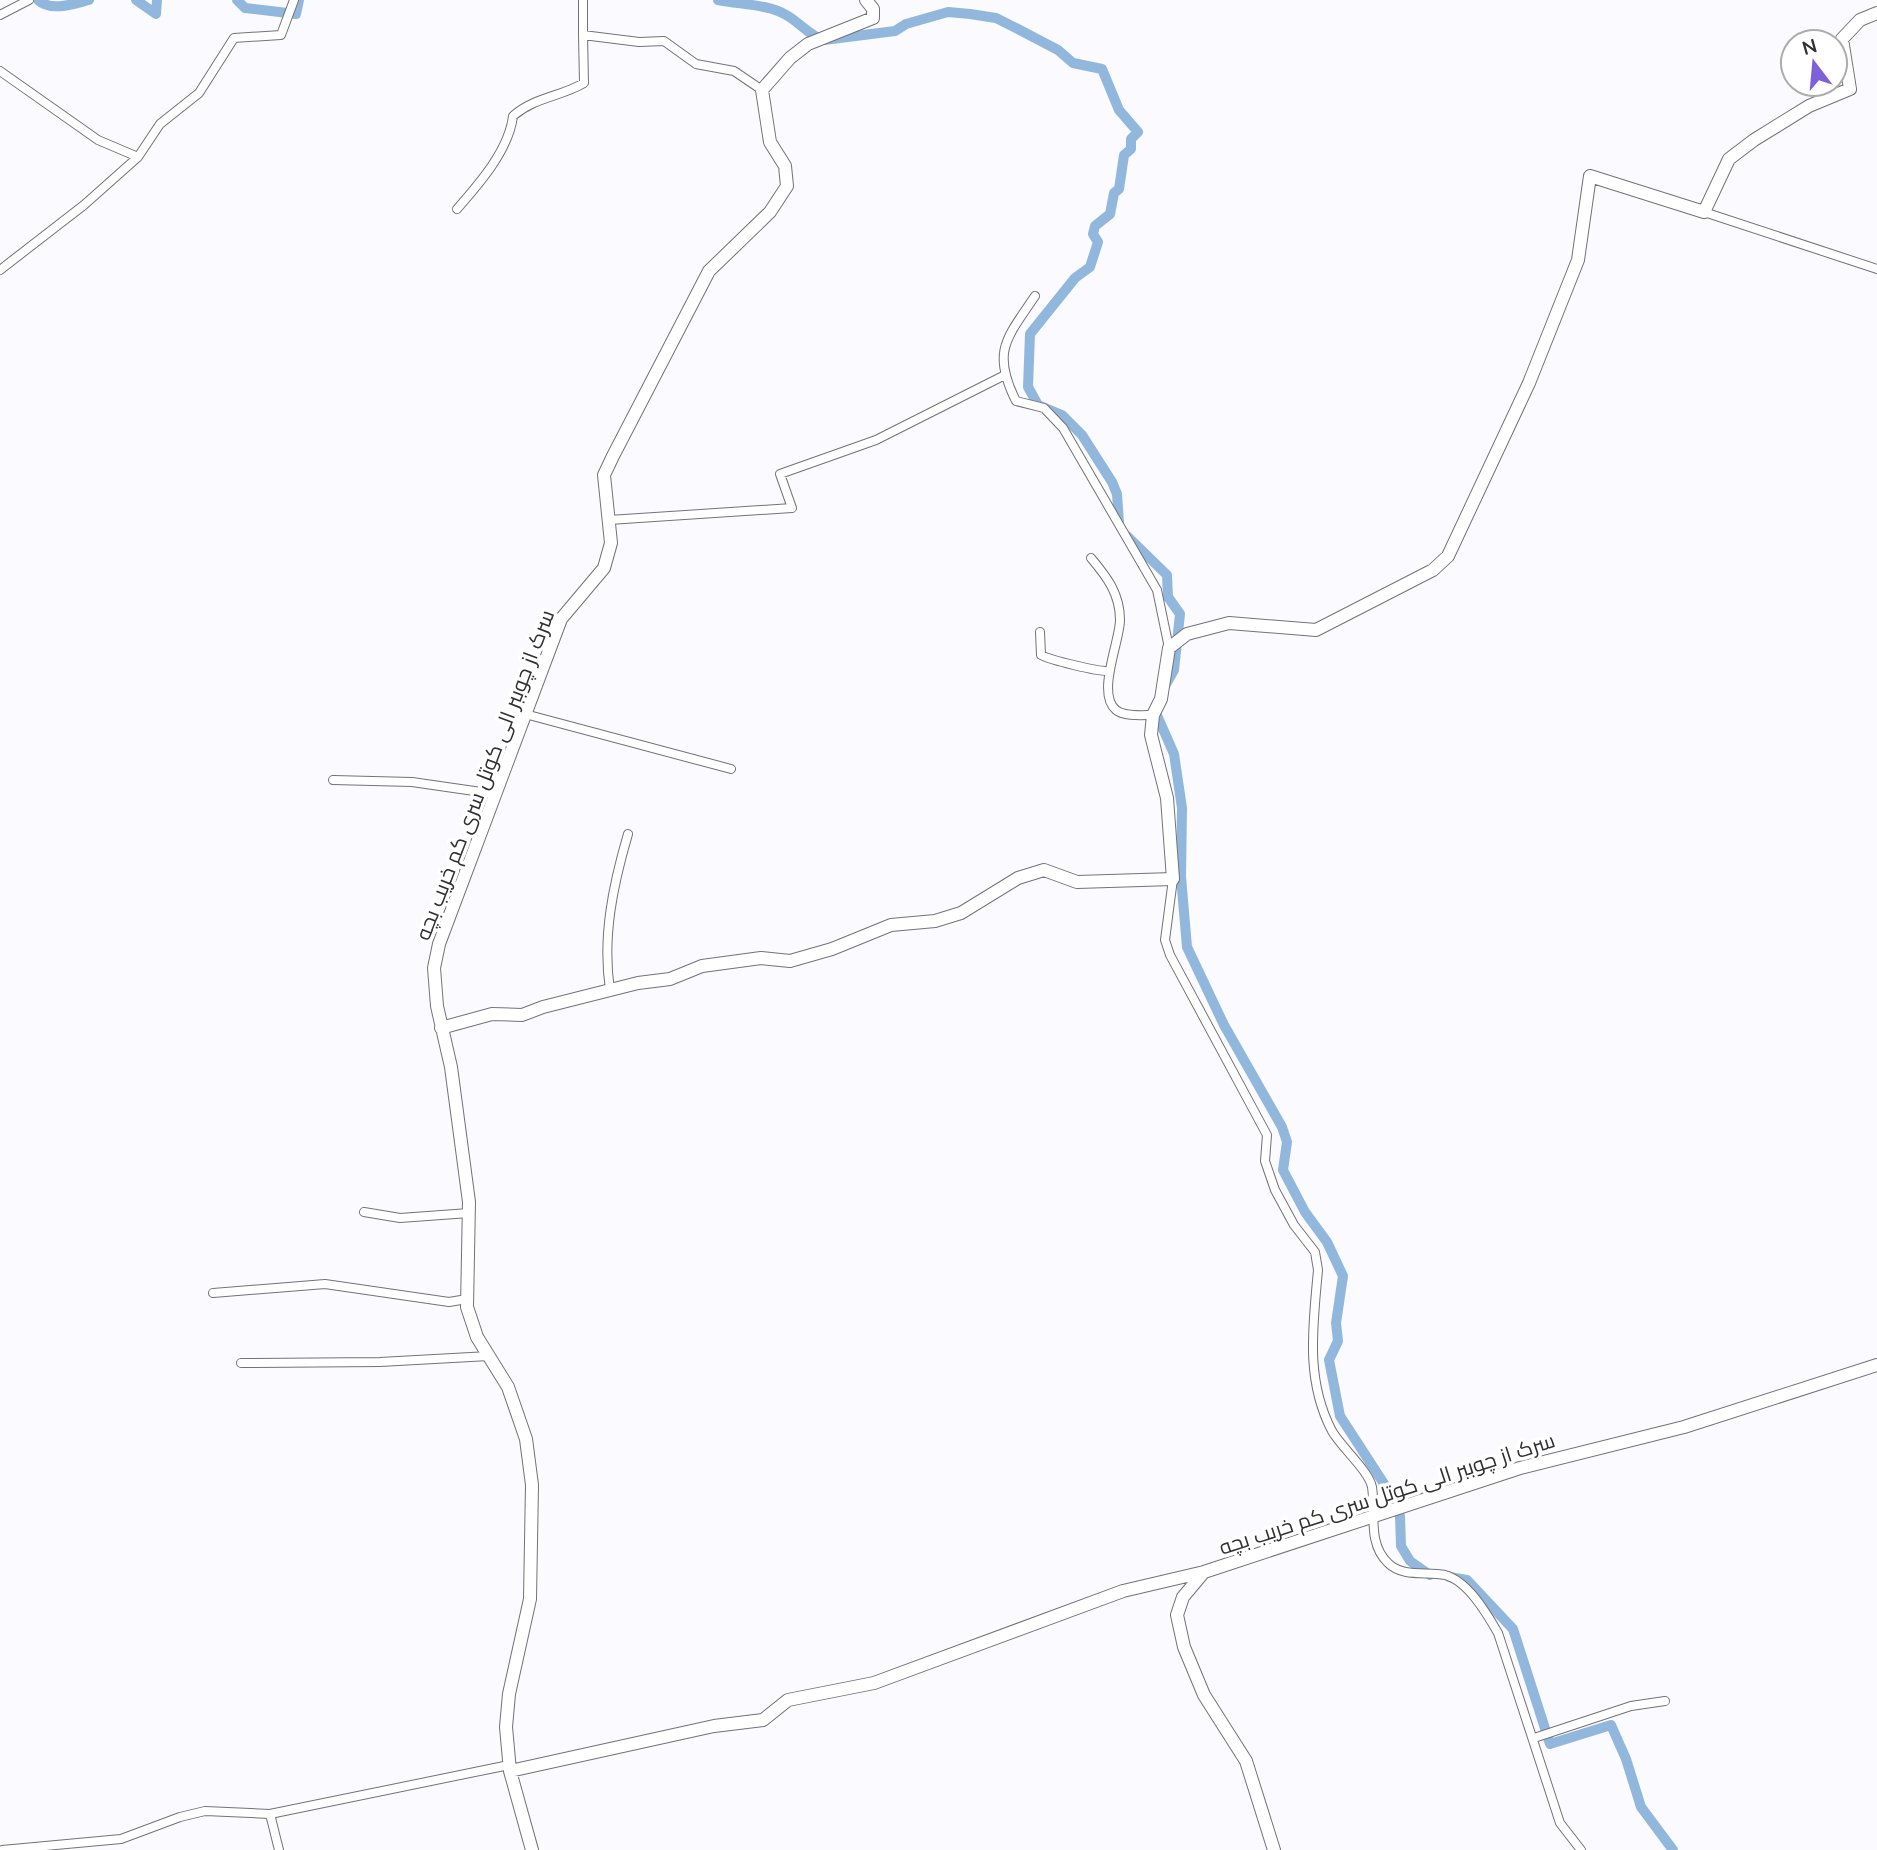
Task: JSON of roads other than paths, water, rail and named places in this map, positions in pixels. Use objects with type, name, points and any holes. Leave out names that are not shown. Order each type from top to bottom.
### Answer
[{"type":"street","points":[[0,15],[29,0]]},
{"type":"street","points":[[0,270],[84,205],[138,157],[160,124],[199,93],[234,38],[281,35],[294,0]]},
{"type":"street","points":[[457,209],[496,157],[512,126],[513,116],[528,103],[569,92],[584,83],[583,0]]},
{"type":"street","points":[[583,35],[639,42],[664,41],[696,64],[734,71],[762,90],[790,58],[808,44],[873,18],[873,9],[866,0]]},
{"type":"street","points":[[1704,212],[1729,159],[1809,106],[1850,89],[1842,39],[1860,20],[1877,13]]},
{"type":"street","points":[[0,71],[98,140],[138,157]]},
{"type":"street","name":"سرک از چوببر الی کوتل سری کم خریب بچه","points":[[532,1850],[509,1768],[506,1727],[509,1695],[530,1599],[532,1485],[526,1439],[508,1387],[477,1337],[467,1307],[469,1213],[451,1067],[441,1028],[434,968],[439,944],[561,619],[604,568],[611,543],[604,475],[709,271],[770,212],[787,186],[785,166],[770,142],[762,90]]},
{"type":"street","points":[[1169,648],[1187,634],[1229,623],[1316,630],[1433,570],[1448,556],[1529,383],[1577,260],[1590,176],[1877,269]]},
{"type":"street","points":[[1035,296],[1008,338],[1003,376],[1016,401],[1044,408],[1063,428],[1157,590],[1169,648],[1161,699],[1153,715],[1151,735],[1167,798],[1173,879],[1164,940],[1197,1007],[1267,1135],[1265,1161],[1275,1190],[1294,1225],[1315,1251],[1318,1270],[1314,1387],[1334,1434],[1371,1485],[1376,1542],[1389,1564],[1415,1574],[1444,1575],[1457,1581],[1487,1615],[1498,1633],[1560,1824],[1581,1850]]},
{"type":"street","points":[[609,520],[792,508],[780,474],[876,440],[1003,376]]},
{"type":"street","points":[[1091,558],[1113,585],[1117,598],[1120,622],[1109,671],[1110,701],[1114,709],[1153,715]]},
{"type":"street","points":[[1040,632],[1041,655],[1097,672],[1109,671]]},
{"type":"street","points":[[525,714],[731,769]]},
{"type":"street","points":[[333,780],[412,782],[495,794]]},
{"type":"street","points":[[610,990],[610,895],[628,834]]},
{"type":"street","points":[[441,1028],[492,1014],[522,1016],[543,1007],[610,990],[670,979],[702,966],[761,958],[790,961],[832,949],[891,925],[935,921],[961,913],[1017,878],[1044,870],[1077,882],[1173,879]]},
{"type":"street","points":[[364,1212],[400,1218],[469,1213]]},
{"type":"street","points":[[213,1293],[325,1284],[449,1301],[467,1298]]},
{"type":"street","points":[[241,1363],[380,1362],[488,1356]]},
{"type":"street","name":"سرک از چوببر الی کوتل سری کم خریب بچه","points":[[1274,1850],[1246,1761],[1204,1695],[1184,1647],[1177,1615],[1183,1597],[1204,1572],[1520,1468],[1684,1427],[1877,1365]]},
{"type":"street","points":[[2,1850],[121,1839],[180,1817],[205,1811],[270,1814],[354,1794],[509,1768],[714,1726],[763,1720],[788,1700],[874,1683],[1123,1591],[1204,1572]]},
{"type":"street","points":[[1534,1738],[1631,1706],[1665,1701]]},
{"type":"street","points":[[270,1814],[279,1850]]},
{"type":"waterway","points":[[38,0],[49,6],[89,0]]},
{"type":"waterway","points":[[136,0],[156,14],[157,0]]},
{"type":"waterway","points":[[237,0],[245,8],[296,14],[299,0]]},
{"type":"waterway","points":[[718,0],[778,11],[824,40],[895,31],[906,24],[948,12],[996,18],[1058,50],[1073,63],[1102,69],[1119,110],[1138,132],[1131,139],[1131,149],[1124,155],[1119,189],[1114,193],[1110,214],[1095,226],[1093,234],[1098,242],[1090,267],[1075,278],[1030,334],[1028,387],[1038,405],[1062,415],[1082,435],[1112,482],[1117,494],[1119,523]]},
{"type":"waterway","points":[[1127,536],[1167,575],[1168,597],[1180,614],[1174,670],[1165,686]]},
{"type":"waterway","points":[[1156,713],[1174,754],[1182,808],[1181,877],[1187,947],[1224,1025],[1282,1127],[1287,1142],[1283,1170],[1305,1212],[1327,1242],[1343,1276],[1336,1323],[1338,1341],[1329,1360],[1340,1416],[1390,1493],[1400,1516],[1401,1546],[1410,1561],[1430,1575]]},
{"type":"waterway","points":[[1449,1577],[1467,1580],[1513,1629],[1550,1744],[1611,1725],[1626,1759],[1641,1807],[1673,1850]]}]
